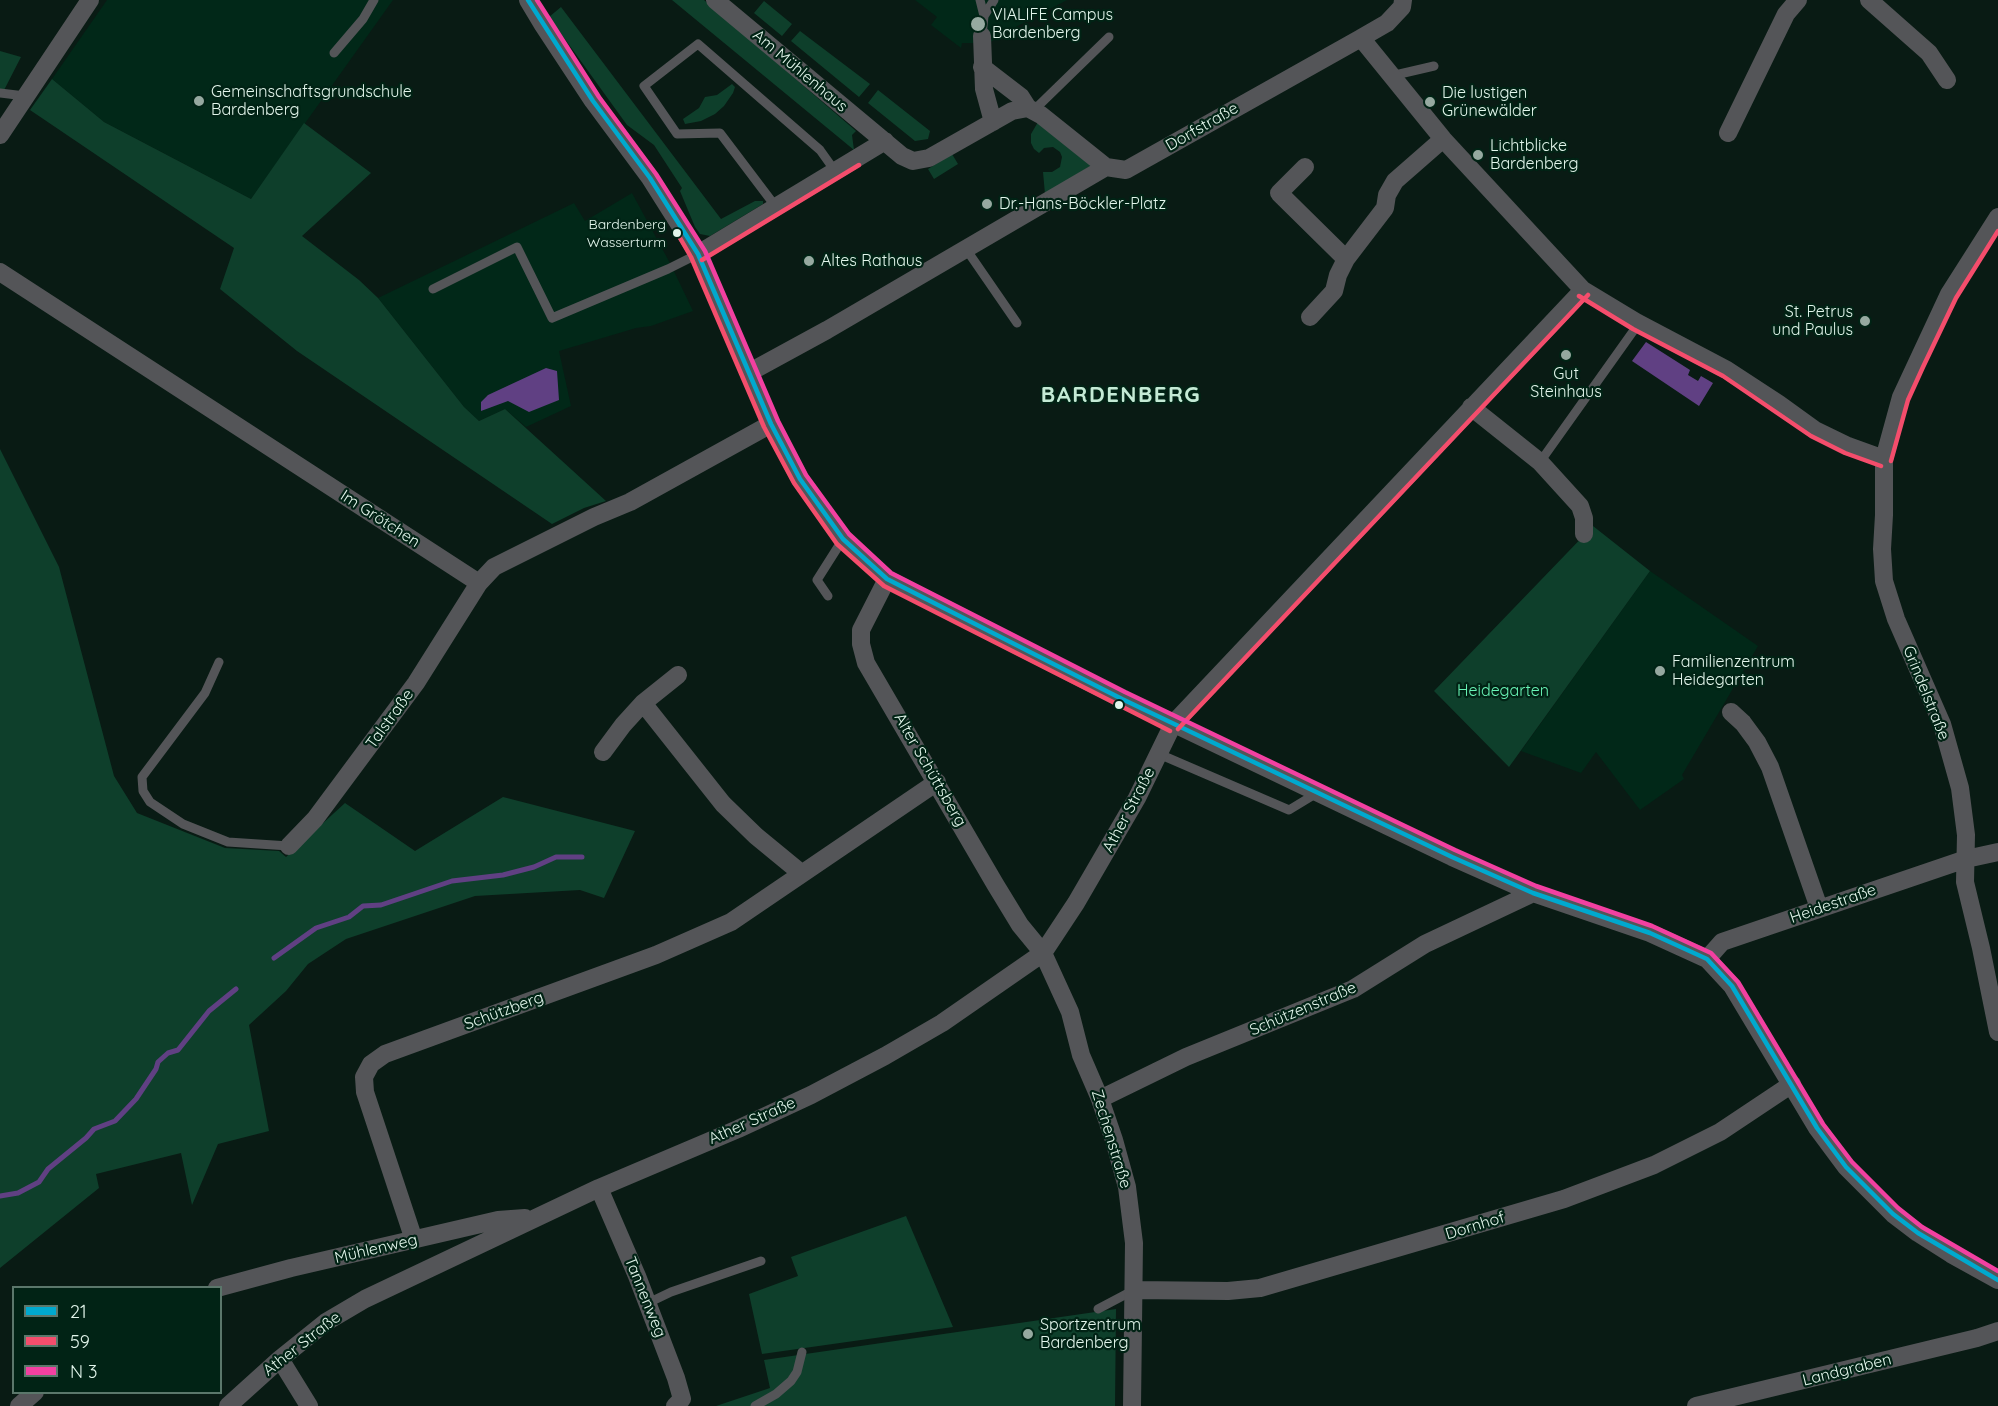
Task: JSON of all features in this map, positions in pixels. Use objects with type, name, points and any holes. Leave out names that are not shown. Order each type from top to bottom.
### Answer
[{"type":"street","points":[[0,135],[90,0]]},
{"type":"street","points":[[528,0],[593,101],[663,198],[698,254],[771,424],[800,478],[843,539],[887,579],[1173,724],[1533,893],[1650,933],[1707,959],[1732,986],[1818,1128],[1846,1167],[1893,1214],[1951,1254],[1998,1280]]},
{"type":"street","name":"Am Mühlenhaus","points":[[716,0],[885,141]]},
{"type":"street","name":"Dorfstraße","points":[[750,372],[778,358],[1106,167],[1126,170],[1388,23],[1402,7],[1403,0]]},
{"type":"street","points":[[1728,133],[1786,14],[1798,0]]},
{"type":"street","points":[[1869,0],[1929,53],[1947,80]]},
{"type":"street","points":[[982,36],[984,89],[993,122]]},
{"type":"street","points":[[1361,38],[1443,140],[1583,290],[1727,370],[1815,430],[1848,446],[1884,459]]},
{"type":"street","points":[[982,67],[1030,109],[1106,167]]},
{"type":"street","points":[[698,254],[885,141],[902,156],[913,161],[929,158],[1012,111],[1030,109]]},
{"type":"street","points":[[1310,317],[1334,291],[1346,258],[1385,208],[1387,195],[1395,181],[1443,140]]},
{"type":"street","points":[[1305,167],[1279,193],[1346,258]]},
{"type":"street","name":"Grindelstraße","points":[[1998,217],[1949,294],[1900,397],[1884,459],[1882,549],[1884,581],[1896,619],[1942,724],[1960,788],[1966,835],[1965,882],[1998,1032]]},
{"type":"street","name":"Im Grötchen","points":[[0,272],[479,583]]},
{"type":"street","name":"Ather Straße","points":[[228,1406],[280,1359],[326,1322],[365,1299],[535,1217],[811,1095],[942,1023],[1043,953],[1112,843],[1173,724],[1583,290]]},
{"type":"street","points":[[1471,407],[1540,462],[1580,506],[1584,518],[1584,534]]},
{"type":"street","points":[[479,583],[494,567],[594,517],[630,502],[771,424]]},
{"type":"street","name":"Alter Schüttsberg","points":[[887,579],[861,630],[861,644],[866,663],[1020,925],[1043,953]]},
{"type":"street","name":"Talstraße","points":[[289,846],[315,819],[416,683],[479,583]]},
{"type":"street","points":[[603,752],[623,725],[643,704],[678,675]]},
{"type":"street","points":[[643,704],[723,804],[756,836],[801,873]]},
{"type":"street","points":[[1731,712],[1743,723],[1757,742],[1770,767],[1819,908]]},
{"type":"street","name":"Schützberg","points":[[414,1240],[365,1092],[364,1077],[371,1064],[385,1054],[702,936],[731,922],[937,782]]},
{"type":"street","name":"Heidestraße","points":[[1707,959],[1722,942],[1966,859],[1998,852]]},
{"type":"street","name":"Schützenstraße","points":[[1100,1099],[1186,1057],[1353,989],[1425,944],[1533,893]]},
{"type":"street","name":"Zechenstraße","points":[[1043,953],[1063,995],[1081,1055],[1100,1099],[1127,1187],[1134,1243],[1132,1406]]},
{"type":"street","name":"Dornhof","points":[[1134,1290],[1228,1291],[1260,1288],[1564,1199],[1654,1165],[1720,1132],[1792,1084]]},
{"type":"street","name":"Tannenweg","points":[[599,1188],[648,1303],[680,1404]]},
{"type":"street","name":"Mühlenweg","points":[[221,1286],[498,1220],[535,1217]]},
{"type":"street","name":"Landgraben","points":[[1696,1406],[1942,1347],[1998,1331]]},
{"type":"street","points":[[280,1359],[309,1406]]},
{"type":"street","points":[[19,1406],[33,1394]]},
{"type":"lane","points":[[334,53],[363,19],[374,0]]},
{"type":"lane","points":[[980,0],[984,16],[982,36]]},
{"type":"lane","points":[[984,16],[994,0]]},
{"type":"lane","points":[[1030,109],[1109,37]]},
{"type":"lane","points":[[776,207],[720,133],[677,134],[644,86],[698,44],[820,150],[836,171]]},
{"type":"lane","points":[[1391,76],[1434,66]]},
{"type":"lane","points":[[0,93],[25,96]]},
{"type":"lane","points":[[433,289],[517,247],[552,318],[698,254]]},
{"type":"lane","points":[[966,249],[1017,323]]},
{"type":"lane","points":[[1540,462],[1639,323]]},
{"type":"lane","points":[[828,596],[817,579],[843,539]]},
{"type":"lane","points":[[219,662],[205,693],[142,777],[143,791],[150,802],[183,824],[228,842],[289,846]]},
{"type":"lane","points":[[1159,754],[1289,810],[1318,793]]},
{"type":"lane","points":[[648,1303],[671,1292],[761,1261]]},
{"type":"lane","points":[[1098,1309],[1134,1290]]},
{"type":"lane","points":[[755,1406],[776,1394],[791,1381],[797,1372],[802,1352]]},
{"type":"shaded area","name":"Gemeinschaftsgrundschule Bardenberg","points":[[107,0],[393,0],[251,199],[104,122],[52,79]]},
{"type":"shaded area","name":"VIALIFE Campus Bardenberg","points":[[915,0],[1067,0],[989,43],[962,43],[961,48],[931,25],[937,17]]},
{"type":"shaded area","points":[[632,193],[693,311],[651,326],[636,328],[559,351],[571,406],[526,427],[505,409],[479,421],[464,407],[378,298],[574,203],[585,221]]},
{"type":"shaded area","points":[[1646,342],[1690,370],[1688,375],[1698,381],[1701,376],[1713,383],[1699,406],[1632,361]]},
{"type":"shaded area","points":[[546,368],[557,371],[559,400],[529,412],[508,401],[481,411],[481,402],[488,395]]},
{"type":"shaded area","name":"Familienzentrum Heidegarten","points":[[1650,571],[1758,646],[1682,775],[1684,779],[1640,810],[1596,752],[1581,773],[1521,751]]},
{"type":"green space","points":[[672,0],[704,0],[856,131],[852,135],[854,150]]},
{"type":"green space","points":[[764,1],[792,24],[782,36],[754,13]]},
{"type":"green space","points":[[561,7],[721,219],[755,201],[763,201],[763,204],[710,236],[700,234],[680,191],[682,188],[654,145],[627,125],[549,17]]},
{"type":"green space","points":[[800,31],[870,84],[859,97],[791,41]]},
{"type":"green space","points":[[0,51],[21,57],[0,98]]},
{"type":"green space","points":[[52,79],[104,122],[251,199],[304,123],[371,173],[302,236],[359,280],[378,298],[464,407],[479,421],[505,409],[606,501],[584,508],[552,524],[297,351],[220,289],[234,248],[30,110]]},
{"type":"green space","points":[[732,84],[735,87],[733,93],[715,114],[701,121],[685,124],[683,119],[699,108],[705,97],[717,95]]},
{"type":"green space","points":[[878,90],[930,131],[928,139],[915,141],[868,103]]},
{"type":"green space","points":[[1038,122],[1092,165],[1045,194],[1043,172],[1052,172],[1060,167],[1062,157],[1060,152],[1053,147],[1044,148],[1039,153],[1034,149],[1031,134]]},
{"type":"green space","points":[[952,154],[958,164],[934,179],[928,169]]},
{"type":"green space","points":[[0,449],[59,567],[114,776],[137,813],[225,848],[279,851],[286,857],[345,803],[415,851],[503,797],[635,831],[604,898],[580,890],[475,896],[346,939],[308,964],[286,991],[249,1025],[269,1131],[218,1144],[192,1205],[181,1153],[96,1174],[99,1188],[0,1268]]},
{"type":"green space","name":"Heidegarten","points":[[1593,526],[1650,571],[1509,767],[1434,691]]},
{"type":"green space","points":[[906,1216],[953,1327],[762,1354],[749,1294],[798,1276],[791,1257]]},
{"type":"green space","name":"Sportzentrum Bardenberg","points":[[1116,1309],[1115,1406],[716,1406],[770,1388],[764,1360]]},
{"type":"waterway","points":[[274,958],[316,928],[349,917],[363,906],[381,905],[452,881],[503,875],[534,867],[556,857],[582,857]]},
{"type":"waterway","points":[[0,1196],[18,1193],[39,1182],[48,1169],[94,1129],[115,1121],[136,1099],[156,1069],[158,1062],[168,1053],[178,1050],[209,1011],[236,989]]},
{"type":"transit line","name":"21","points":[[528,0],[593,101],[650,178],[698,254],[771,424],[800,479],[843,539],[887,579],[1122,699],[1452,857],[1533,893],[1650,933],[1707,959],[1732,986],[1817,1128],[1846,1167],[1893,1214],[1918,1233],[1998,1280]]},
{"type":"transit line","points":[[537,0],[599,97],[656,174],[705,251],[778,421],[806,475],[849,534],[891,573],[1125,692],[1455,850],[1536,886],[1652,926],[1711,953],[1738,982],[1823,1124],[1852,1162],[1898,1208],[1922,1227],[1998,1271]]},
{"type":"transit line","name":"59","points":[[702,260],[859,165]]},
{"type":"transit line","name":"59","points":[[676,231],[691,257],[764,427],[794,483],[837,544],[884,586],[1170,731]]},
{"type":"transit line","name":"59","points":[[1891,461],[1908,400],[1923,367],[1956,298],[1998,231]]},
{"type":"transit line","name":"59","points":[[1178,729],[1588,295]]},
{"type":"transit line","name":"59","points":[[1579,296],[1633,329],[1723,376],[1811,436],[1845,453],[1881,466]]},
{"type":"place","name":"VIALIFE Campus Bardenberg","points":[[978,24]]},
{"type":"place","name":"Gemeinschaftsgrundschule Bardenberg","points":[[199,101]]},
{"type":"place","name":"Die lustigen Grünewälder","points":[[1430,102]]},
{"type":"place","name":"Lichtblicke Bardenberg","points":[[1478,155]]},
{"type":"place","name":"Dr.-Hans-Böckler-Platz","points":[[987,204]]},
{"type":"place","name":"Bardenberg Wasserturm","points":[[677,233]]},
{"type":"place","name":"Altes Rathaus","points":[[809,261]]},
{"type":"place","name":"St. Petrus und Paulus","points":[[1865,321]]},
{"type":"place","name":"Gut Steinhaus","points":[[1566,355]]},
{"type":"place","name":"Familienzentrum Heidegarten","points":[[1660,671]]},
{"type":"place","name":"Sportzentrum Bardenberg","points":[[1028,1334]]},
{"type":"district","name":"BARDENBERG","points":[[1121,395]]}]
